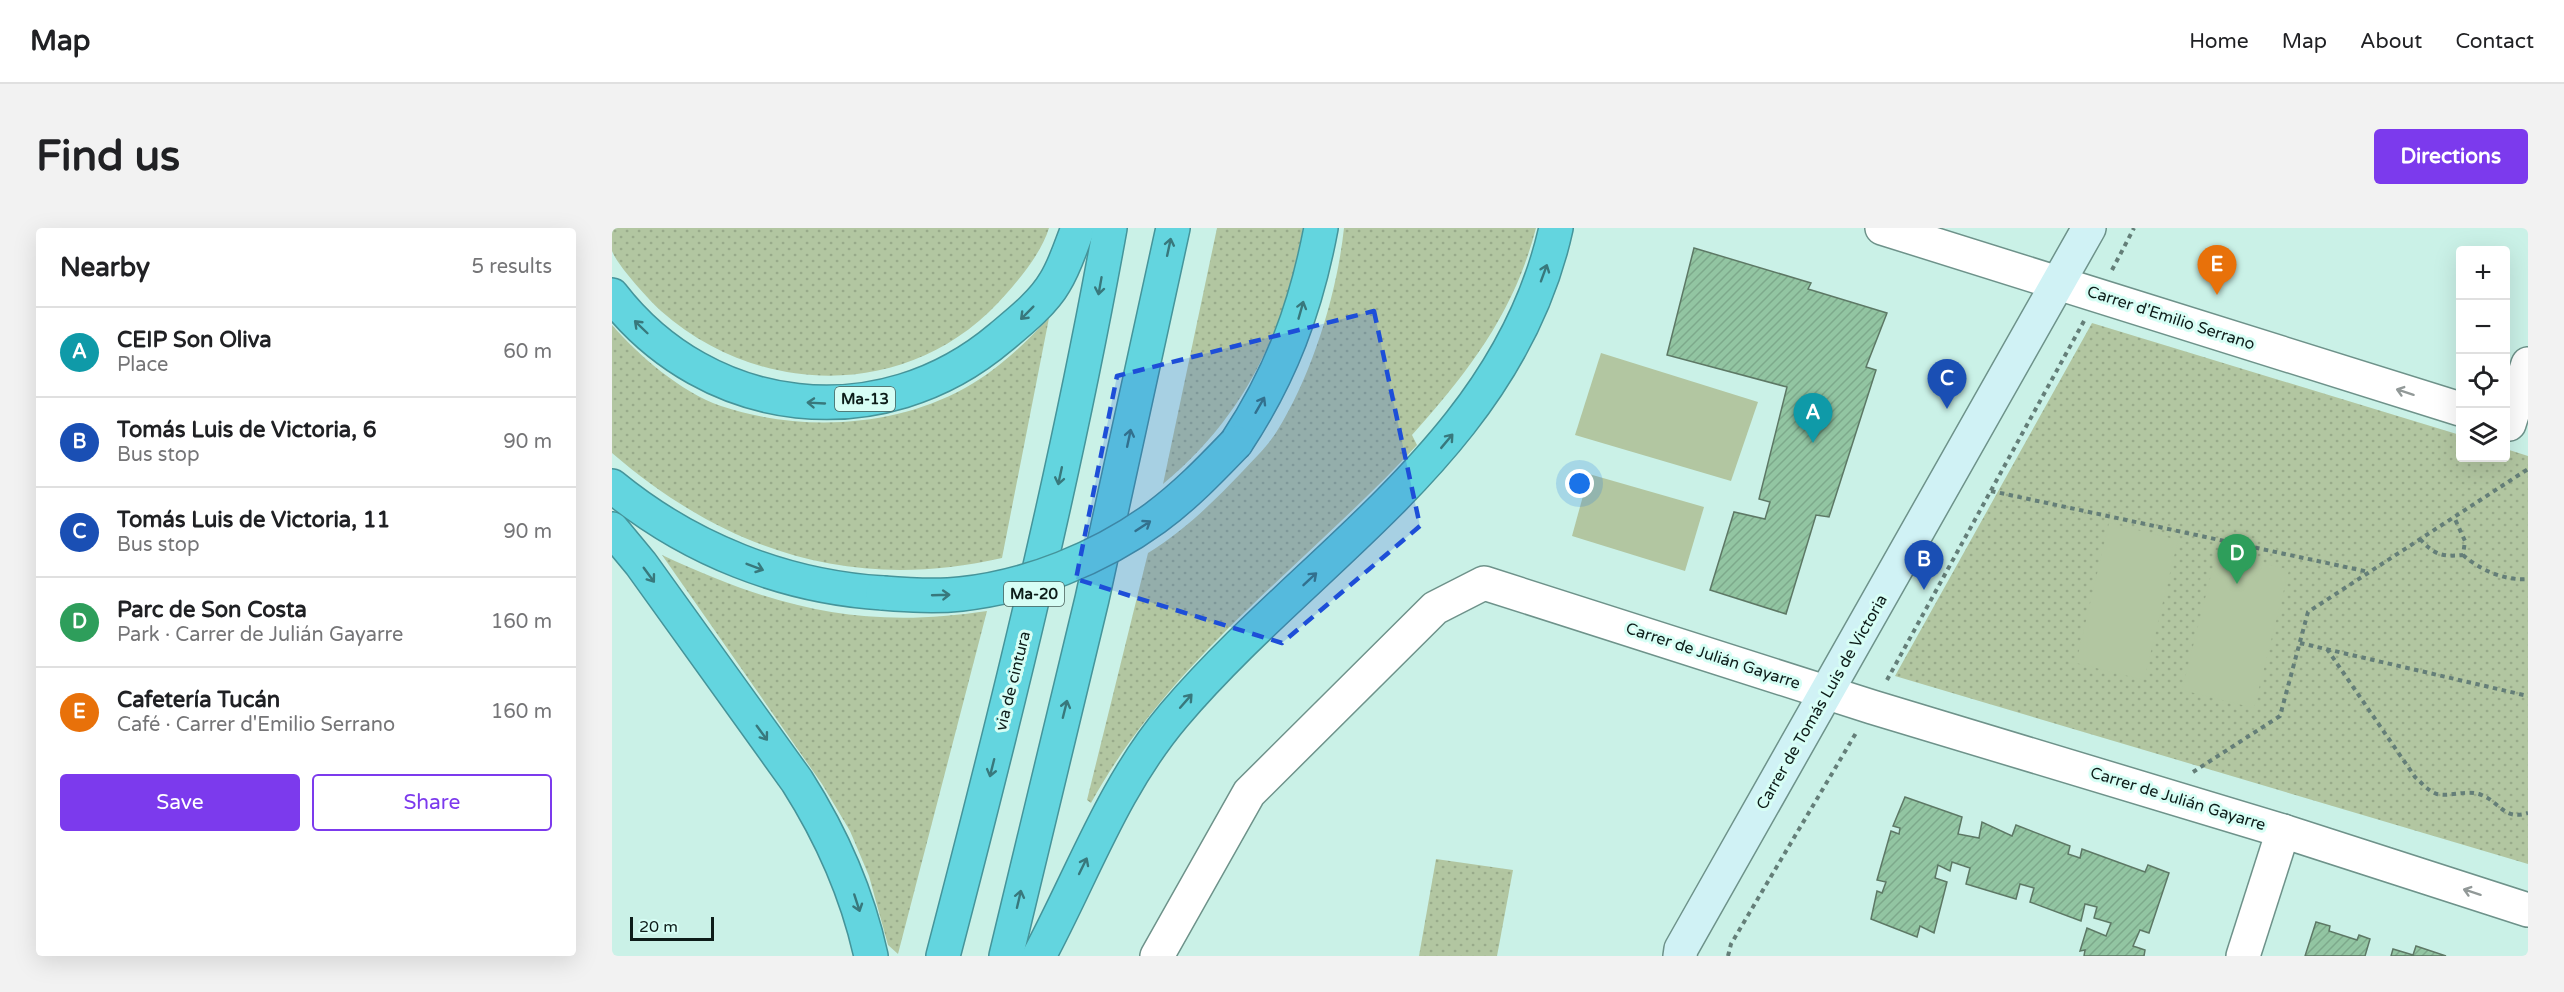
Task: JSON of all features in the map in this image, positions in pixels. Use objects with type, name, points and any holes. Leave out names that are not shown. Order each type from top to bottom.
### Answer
[{"type":"highway","name":"Ma-13","points":[[612,295],[658,343],[679,359],[722,382],[793,401],[823,403],[865,399],[905,391],[941,378],[986,350],[1029,311],[1055,283],[1078,228]]},
{"type":"highway","name":"via de cintura","points":[[943,956],[1041,564],[1090,338],[1110,228]]},
{"type":"highway","points":[[1006,956],[1097,577],[1173,228]]},
{"type":"highway","points":[[612,486],[635,505],[671,527],[744,563],[795,580],[856,592],[960,594],[1008,585],[1060,568],[1112,546],[1155,518],[1197,484],[1236,443],[1260,406],[1281,365],[1301,308],[1321,228]]},
{"type":"highway","points":[[1039,956],[1110,809],[1154,740],[1204,682],[1413,477],[1448,439],[1481,397],[1508,354],[1531,308],[1549,259],[1556,228]]},
{"type":"highway","points":[[612,529],[641,564],[797,781],[820,818],[852,888],[871,956]]},
{"type":"street","name":"Carrer d'Emilio Serrano","points":[[1882,228],[2457,408]]},
{"type":"street","name":"Carrer de Tomás Luis de Victoria","points":[[1680,956],[1681,949],[2090,228]]},
{"type":"street","points":[[2514,426],[2528,364]]},
{"type":"street","name":"Carrer de Julián Gayarre","points":[[1157,956],[1249,793],[1435,608],[1484,583],[1872,707],[2283,831],[2528,910]]},
{"type":"street","points":[[2242,956],[2283,831]]},
{"type":"path","points":[[1728,956],[1731,944],[1872,707],[2134,228]]},
{"type":"path","points":[[2159,794],[2280,716],[2308,612],[2528,469]]},
{"type":"path","points":[[1991,491],[2370,572]]},
{"type":"path","points":[[2454,517],[2465,541],[2463,555]]},
{"type":"path","points":[[2420,539],[2432,553],[2446,557],[2463,555],[2473,563],[2496,574],[2518,580],[2528,579]]},
{"type":"path","points":[[2300,643],[2528,696]]},
{"type":"path","points":[[2327,649],[2415,777],[2430,791],[2440,795],[2454,792],[2478,794],[2506,813],[2514,816],[2528,813]]},
{"type":"highlighted area","points":[[1374,311],[1420,526],[1282,643],[1076,579],[1117,376]]},
{"type":"green space","points":[[612,228],[1049,228],[1037,254],[1019,278],[1007,293],[970,328],[929,353],[885,369],[838,376],[792,373],[745,361],[701,340],[661,311],[627,273],[612,251]]},
{"type":"green space","points":[[1217,228],[1303,228],[1295,267],[1284,303],[1257,370],[1217,429],[1163,484]]},
{"type":"green space","points":[[1344,228],[1536,228],[1527,259],[1502,314],[1470,364],[1412,435],[1417,445],[1200,658],[1160,703],[1123,751],[1091,803],[1087,800],[1148,553],[1186,526],[1208,506],[1260,453],[1277,431],[1301,385],[1321,333],[1336,280]]},
{"type":"green space","points":[[1049,318],[1002,558],[947,567],[894,570],[843,566],[794,555],[747,539],[700,516],[656,487],[612,453],[612,325],[662,372],[706,400],[751,414],[782,420],[845,422],[907,411],[965,388],[999,365]]},
{"type":"green space","points":[[2092,323],[2456,434],[2456,462],[2510,462],[2510,450],[2528,456],[2528,864],[1895,676]]},
{"type":"green space","points":[[1601,353],[1758,402],[1731,481],[1575,435]]},
{"type":"green space","points":[[1589,474],[1704,507],[1685,571],[1572,536]]},
{"type":"green space","points":[[2109,523],[2178,540],[2144,680],[2076,663]]},
{"type":"green space","points":[[2217,551],[2289,570],[2254,708],[2182,690]]},
{"type":"green space","points":[[662,555],[743,589],[820,610],[859,616],[900,618],[987,611],[898,954],[888,945],[869,876],[850,831],[822,784]]},
{"type":"green space","points":[[1436,859],[1513,870],[1497,956],[1419,956]]},
{"type":"building","points":[[1694,248],[1811,283],[1808,289],[1887,313],[1866,367],[1876,370],[1829,517],[1816,515],[1786,614],[1710,590],[1734,512],[1765,519],[1770,502],[1759,499],[1787,387],[1667,355]]},
{"type":"building","points":[[1905,797],[1962,817],[1958,834],[1979,838],[1982,822],[2012,836],[2016,825],[2070,846],[2068,854],[2080,858],[2082,849],[2145,872],[2148,865],[2169,873],[2149,933],[2140,930],[2133,946],[2145,950],[2144,956],[2084,956],[2085,950],[2080,951],[2087,928],[2106,936],[2111,923],[2094,918],[2097,907],[2085,904],[2081,921],[2030,902],[2034,888],[2020,884],[2016,899],[1966,884],[1970,868],[1952,862],[1950,871],[1938,865],[1935,878],[1947,882],[1934,933],[1920,926],[1917,937],[1871,919],[1877,891],[1882,893],[1886,882],[1877,880],[1891,831],[1899,834],[1900,828],[1893,826]]},
{"type":"building","points":[[2316,922],[2330,926],[2329,931],[2357,940],[2359,935],[2370,939],[2365,956],[2305,956]]},
{"type":"building","points":[[2416,946],[2446,956],[2391,956],[2393,949],[2413,955]]},
{"type":"place","name":"Cafetería Tucán","points":[[2217,295]]},
{"type":"place","name":"Tomás Luis de Victoria, 11","points":[[1947,409]]},
{"type":"place","name":"CEIP Son Oliva","points":[[1813,443]]},
{"type":"place","name":"Parc de Son Costa","points":[[2237,584]]},
{"type":"place","name":"Tomás Luis de Victoria, 6","points":[[1924,590]]}]
